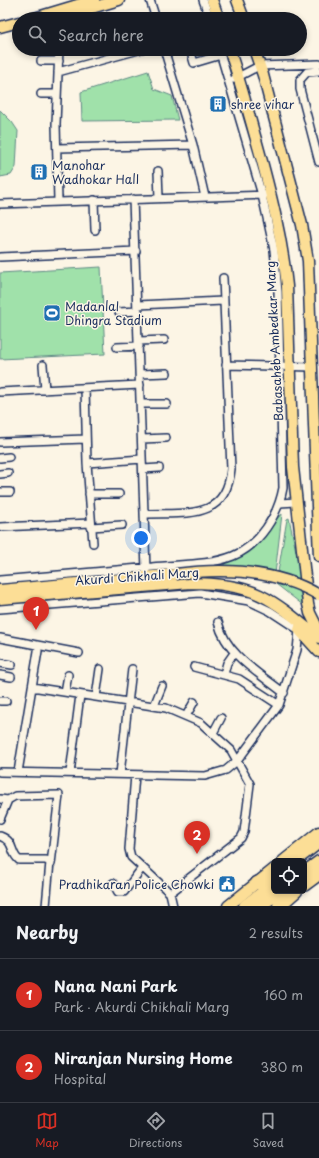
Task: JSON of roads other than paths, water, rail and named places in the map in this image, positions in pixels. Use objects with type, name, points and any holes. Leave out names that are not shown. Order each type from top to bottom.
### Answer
[{"type":"highway","points":[[298,858],[319,842]]},
{"type":"highway","points":[[307,860],[319,850]]},
{"type":"highway","points":[[307,871],[319,862]]},
{"type":"highway","points":[[307,883],[319,874]]},
{"type":"highway","points":[[257,884],[271,878]]},
{"type":"highway","points":[[245,906],[271,880]]},
{"type":"highway","points":[[260,906],[282,900],[291,894]]},
{"type":"main road","points":[[67,12],[94,0]]},
{"type":"main road","points":[[75,12],[119,0]]},
{"type":"main road","points":[[212,0],[216,12]]},
{"type":"main road","points":[[237,0],[241,12]]},
{"type":"main road","points":[[0,27],[12,24]]},
{"type":"main road","points":[[0,33],[12,30]]},
{"type":"main road","name":"Babasaheb Ambedkar Marg","points":[[225,56],[234,79],[285,266],[285,367],[292,467],[310,613],[319,631]]},
{"type":"main road","points":[[256,56],[306,243],[316,351],[313,367],[319,556]]},
{"type":"main road","points":[[147,587],[176,574],[203,570],[248,573],[287,581],[319,595]]},
{"type":"main road","name":"Akurdi Chikhali Marg","points":[[0,599],[201,583],[252,592],[269,600],[300,627],[319,652]]},
{"type":"main road","name":"Akurdi Chikhali Marg","points":[[0,590],[147,587]]},
{"type":"main road","points":[[307,591],[319,619]]},
{"type":"main road","points":[[300,627],[319,638]]},
{"type":"main road","points":[[287,858],[319,832]]},
{"type":"main road","points":[[307,888],[319,879]]},
{"type":"main road","points":[[228,906],[257,884]]},
{"type":"main road","points":[[282,900],[296,894]]},
{"type":"street","points":[[150,0],[154,12]]},
{"type":"street","points":[[204,0],[208,12]]},
{"type":"street","points":[[58,201],[57,94],[59,56]]},
{"type":"street","points":[[58,72],[116,56]]},
{"type":"street","points":[[166,56],[193,145],[205,197]]},
{"type":"street","points":[[192,56],[194,63],[211,56]]},
{"type":"street","points":[[41,60],[59,61]]},
{"type":"street","points":[[234,79],[259,66],[319,64]]},
{"type":"street","points":[[319,71],[307,72],[300,80],[300,89],[317,147],[319,162]]},
{"type":"street","points":[[41,94],[57,94]]},
{"type":"street","points":[[57,148],[193,145]]},
{"type":"street","points":[[158,171],[159,198]]},
{"type":"street","points":[[0,204],[266,194]]},
{"type":"street","points":[[0,609],[147,587],[133,199]]},
{"type":"street","points":[[94,200],[95,230]]},
{"type":"street","points":[[0,257],[136,251]]},
{"type":"street","points":[[144,514],[200,512],[215,505],[227,491],[231,469],[223,278]]},
{"type":"street","points":[[119,312],[138,308],[223,301]]},
{"type":"street","points":[[117,347],[164,340]]},
{"type":"street","points":[[43,365],[45,390]]},
{"type":"street","points":[[226,365],[313,367]]},
{"type":"street","name":"Babasaheb Ambedkar Marg","points":[[0,580],[196,564],[234,556],[246,548],[266,528],[280,503],[284,488],[285,367]]},
{"type":"street","points":[[140,374],[167,373]]},
{"type":"street","points":[[0,392],[140,385]]},
{"type":"street","points":[[85,388],[87,463],[93,543]]},
{"type":"street","points":[[141,404],[167,404]]},
{"type":"street","points":[[142,439],[166,438]]},
{"type":"street","points":[[0,442],[86,439]]},
{"type":"street","points":[[0,458],[9,457]]},
{"type":"street","points":[[87,463],[142,459]]},
{"type":"street","points":[[143,469],[159,468]]},
{"type":"street","points":[[0,492],[10,492]]},
{"type":"street","points":[[89,494],[119,494]]},
{"type":"street","points":[[280,503],[296,502]]},
{"type":"street","points":[[0,527],[122,525]]},
{"type":"street","points":[[218,622],[224,640],[234,653],[284,693]]},
{"type":"street","points":[[0,772],[135,775],[216,774],[226,770],[238,760],[279,705],[297,650],[300,627]]},
{"type":"street","points":[[0,638],[79,653]]},
{"type":"street","points":[[18,772],[38,651]]},
{"type":"street","points":[[224,674],[227,664],[234,653]]},
{"type":"street","points":[[0,664],[12,665]]},
{"type":"street","points":[[194,667],[239,679],[279,705]]},
{"type":"street","points":[[96,697],[100,669]]},
{"type":"street","points":[[120,774],[132,669]]},
{"type":"street","points":[[0,675],[11,677]]},
{"type":"street","points":[[65,692],[68,675]]},
{"type":"street","points":[[154,706],[162,686]]},
{"type":"street","points":[[32,687],[154,706],[186,716],[201,723],[213,733],[231,750],[238,760],[250,784],[244,832],[241,838],[170,893]]},
{"type":"street","points":[[70,774],[80,695]]},
{"type":"street","points":[[186,716],[194,702]]},
{"type":"street","points":[[213,733],[221,718]]},
{"type":"street","points":[[135,775],[129,849],[131,857],[170,893],[173,906]]},
{"type":"street","points":[[0,799],[8,800],[20,794],[59,795],[46,906]]},
{"type":"street","points":[[1,817],[8,800]]},
{"type":"street","points":[[0,836],[7,839],[11,844],[15,858],[19,860],[46,860],[50,864]]},
{"type":"street","points":[[113,883],[118,892],[121,893],[142,868]]},
{"type":"place","name":"shree vihar","points":[[218,104]]},
{"type":"place","name":"Manohar Wadhokar Hall","points":[[39,172]]},
{"type":"place","name":"Madanlal Dhingra Stadium","points":[[52,313]]},
{"type":"place","name":"Nana Nani Park","points":[[36,630]]},
{"type":"place","name":"Niranjan Nursing Home","points":[[197,854]]},
{"type":"place","name":"Pradhikaran Police Chowki","points":[[227,884]]}]
